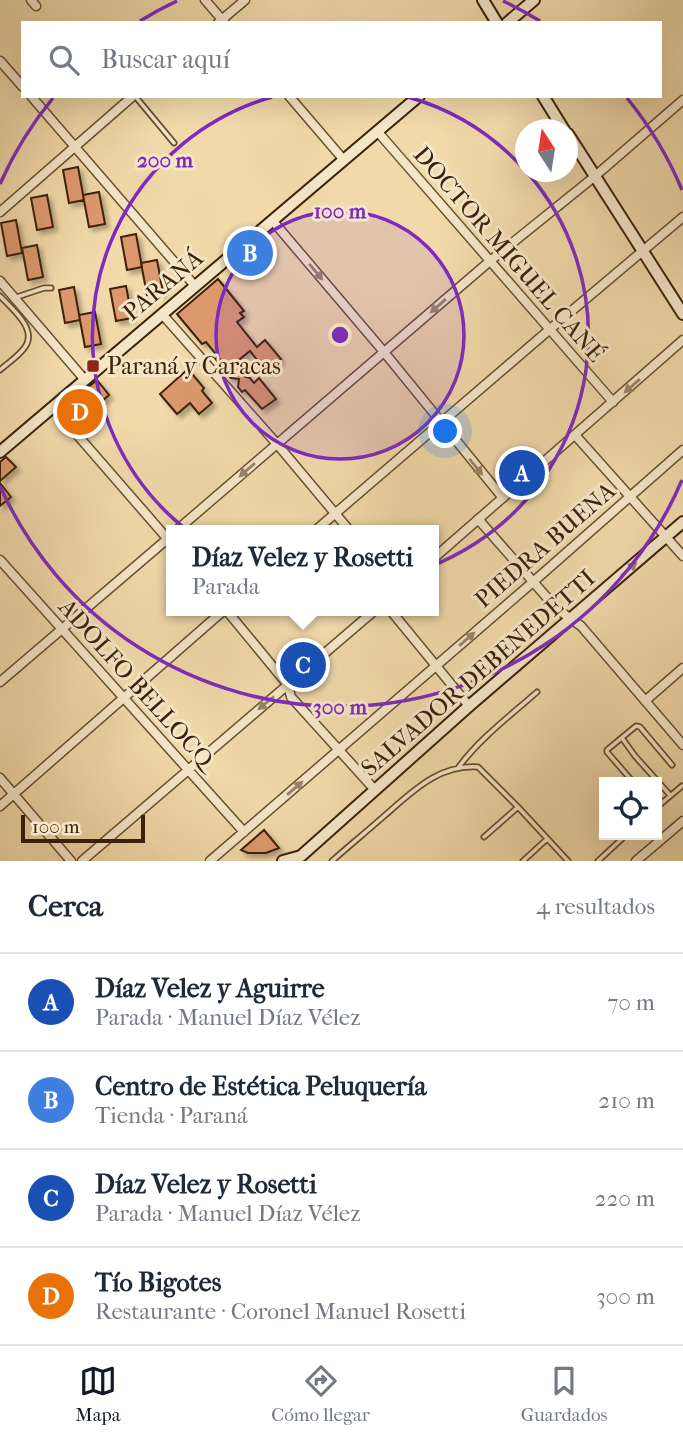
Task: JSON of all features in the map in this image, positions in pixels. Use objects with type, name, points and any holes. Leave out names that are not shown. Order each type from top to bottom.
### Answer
[{"type":"street","points":[[205,0],[221,21]]},
{"type":"street","points":[[223,21],[245,0]]},
{"type":"street","points":[[482,0],[496,21]]},
{"type":"street","points":[[509,21],[534,0]]},
{"type":"street","points":[[0,61],[21,85]]},
{"type":"street","points":[[33,98],[195,286]]},
{"type":"street","points":[[0,212],[132,98]]},
{"type":"street","points":[[291,98],[343,159]]},
{"type":"street","name":"PARANÁ","points":[[0,452],[417,98]]},
{"type":"street","points":[[544,98],[558,119]]},
{"type":"street","points":[[183,525],[490,261],[594,177],[683,100]]},
{"type":"street","name":"DOCTOR MIGUEL CANÉ","points":[[376,131],[613,402]]},
{"type":"street","points":[[578,151],[683,314]]},
{"type":"street","points":[[322,525],[683,217]]},
{"type":"street","points":[[272,220],[503,498]]},
{"type":"street","points":[[0,281],[85,380]]},
{"type":"street","points":[[162,314],[345,525]]},
{"type":"street","points":[[439,554],[683,341]]},
{"type":"street","points":[[53,407],[166,534]]},
{"type":"street","points":[[575,435],[683,556]]},
{"type":"street","name":"PIEDRA BUENA","points":[[210,861],[683,450]]},
{"type":"street","points":[[478,519],[557,610],[581,626],[683,745]]},
{"type":"street","name":"SALVADOR DEBENEDETTI","points":[[284,861],[300,858],[469,706],[683,522]]},
{"type":"street","points":[[0,682],[166,542]]},
{"type":"street","name":"ADOLFO BELLOCQ","points":[[0,560],[244,832]]},
{"type":"street","points":[[0,806],[219,616]]},
{"type":"street","points":[[229,616],[288,685],[291,697],[375,790]]},
{"type":"street","points":[[82,861],[368,616]]},
{"type":"street","points":[[395,616],[469,706]]},
{"type":"street","points":[[645,701],[683,668]]},
{"type":"street","points":[[0,778],[71,861]]},
{"type":"street","points":[[636,861],[683,821]]},
{"type":"lane","points":[[136,98],[174,143]]},
{"type":"lane","points":[[15,298],[51,288]]},
{"type":"lane","points":[[0,296],[29,333],[25,349],[0,370]]},
{"type":"lane","points":[[458,768],[482,741],[537,692]]},
{"type":"lane","points":[[629,777],[607,750],[636,726],[640,727],[672,765]]},
{"type":"lane","points":[[622,738],[670,795]]},
{"type":"lane","points":[[332,861],[423,782],[443,772],[468,766],[478,767],[568,861]]},
{"type":"lane","points":[[662,802],[682,786]]},
{"type":"lane","points":[[484,837],[518,807]]},
{"type":"lane","points":[[523,861],[547,838]]},
{"type":"lane","points":[[598,861],[621,840]]},
{"type":"building","points":[[78,167],[84,200],[69,203],[63,170]]},
{"type":"building","points":[[99,192],[105,224],[89,227],[83,195]]},
{"type":"building","points":[[47,195],[53,227],[37,230],[31,198]]},
{"type":"building","points":[[16,220],[22,253],[7,256],[1,223]]},
{"type":"building","points":[[136,234],[142,267],[127,270],[121,237]]},
{"type":"building","points":[[37,245],[43,277],[28,280],[22,248]]},
{"type":"building","points":[[157,260],[163,292],[147,295],[141,263]]},
{"type":"building","points":[[218,279],[244,311],[240,313],[244,317],[237,322],[257,347],[265,340],[281,359],[268,369],[264,363],[261,365],[250,351],[235,363],[243,376],[254,383],[259,378],[276,399],[262,409],[245,390],[242,392],[238,387],[239,379],[231,378],[226,372],[229,370],[206,342],[202,344],[177,314]]},
{"type":"building","points":[[126,286],[132,318],[116,321],[110,289]]},
{"type":"building","points":[[74,287],[80,320],[65,323],[59,290]]},
{"type":"building","points":[[95,312],[101,344],[85,347],[79,315]]},
{"type":"building","points":[[188,369],[204,388],[202,391],[212,403],[199,414],[190,403],[177,414],[160,394]]},
{"type":"building","points":[[97,380],[109,395],[100,403],[87,388]]},
{"type":"building","points":[[6,457],[16,467],[0,481],[0,462]]},
{"type":"building","points":[[0,483],[11,497],[0,506]]},
{"type":"building","points":[[264,830],[279,848],[266,853],[248,853],[241,850]]},
{"type":"place","name":"Centro de Estética Peluquería","points":[[250,253]]},
{"type":"place","name":"Paraná y Caracas","points":[[93,366]]},
{"type":"place","name":"Tío Bigotes","points":[[80,412]]},
{"type":"place","name":"Díaz Velez y Aguirre","points":[[522,473]]},
{"type":"place","name":"Díaz Velez y Rosetti","points":[[303,665]]}]
